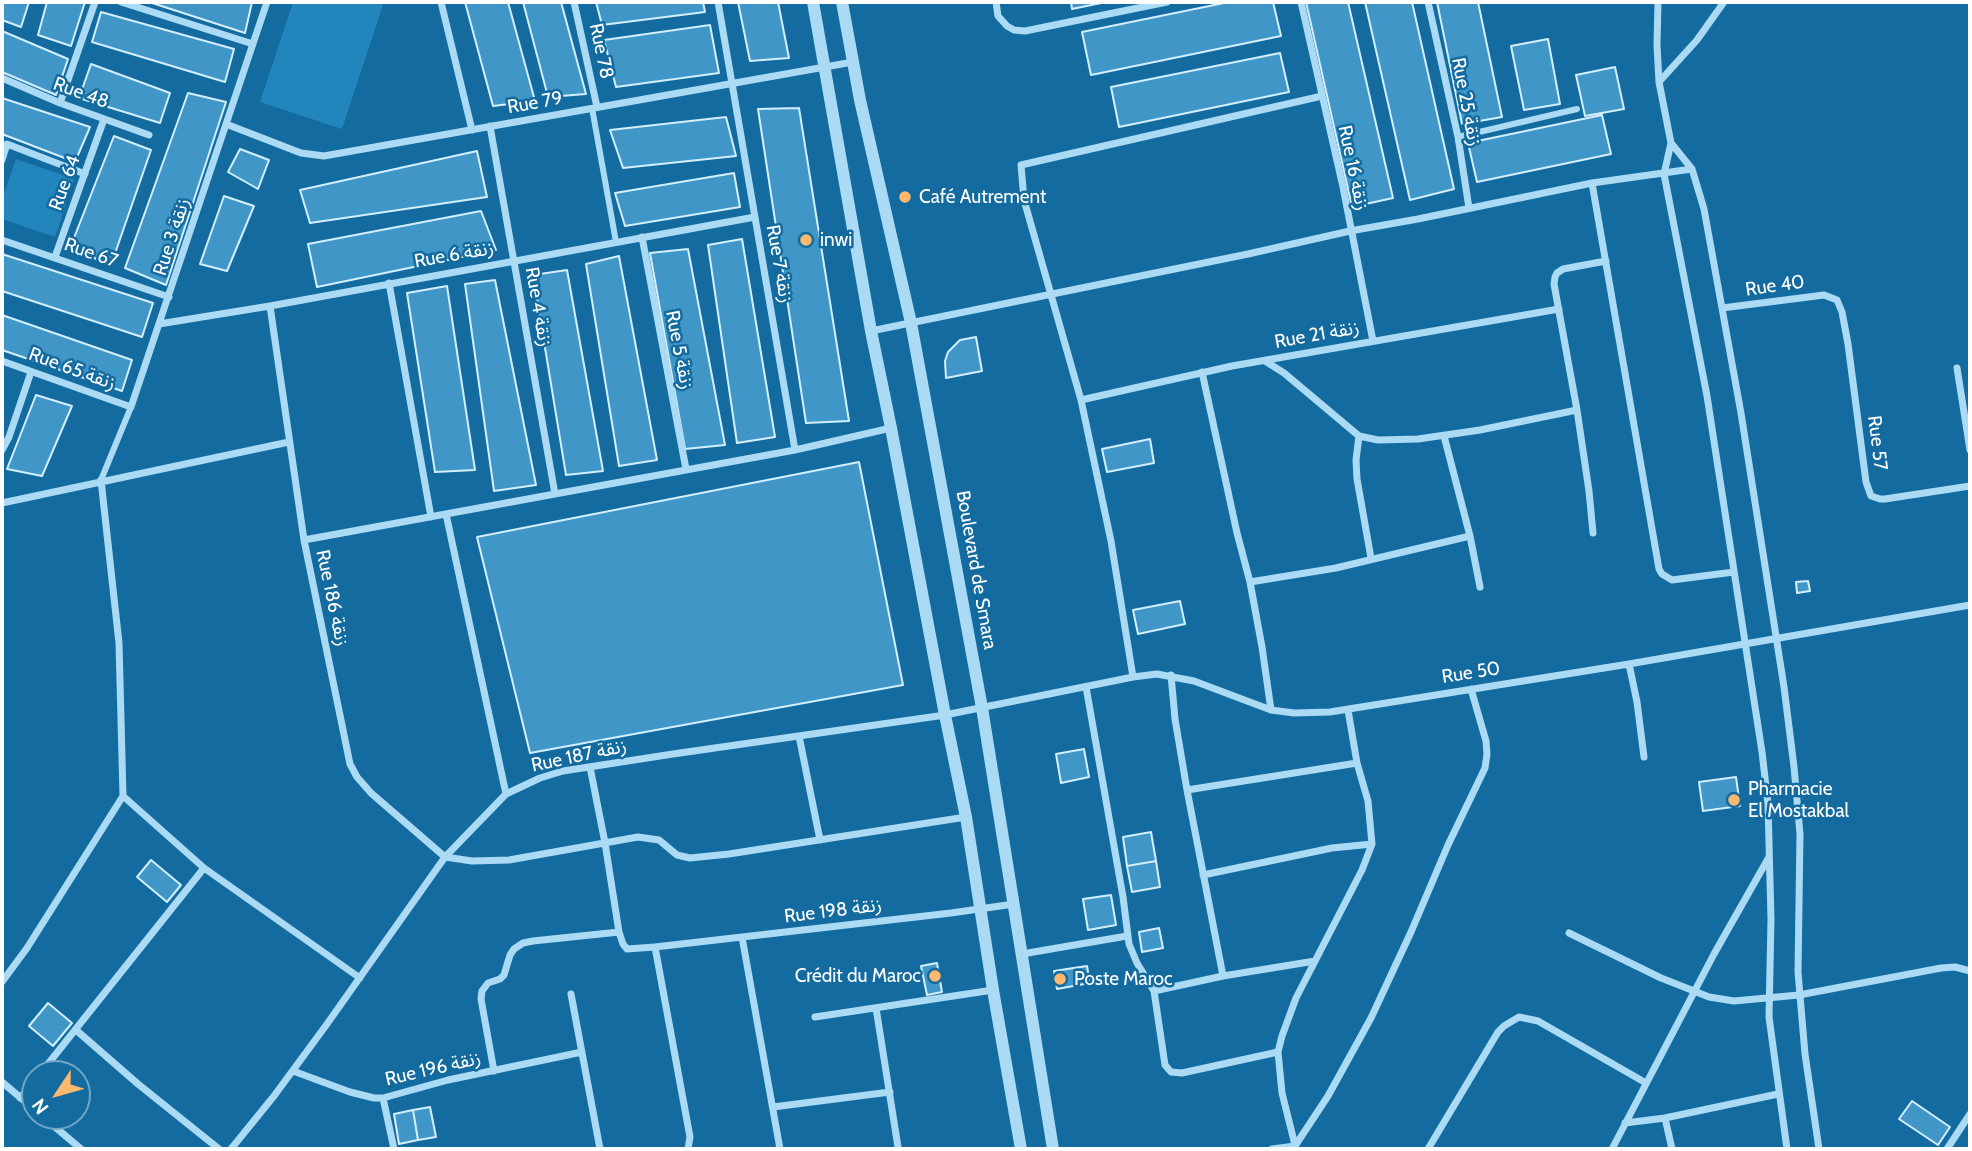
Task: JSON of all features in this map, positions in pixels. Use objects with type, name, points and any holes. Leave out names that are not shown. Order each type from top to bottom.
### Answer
[{"type":"street","points":[[60,103],[95,2]]},
{"type":"street","points":[[121,2],[253,44]]},
{"type":"street","name":"Rue 3 زنقة","points":[[101,480],[131,407],[267,2]]},
{"type":"street","points":[[442,2],[472,130]]},
{"type":"street","name":"Rue 78","points":[[575,2],[594,108]]},
{"type":"street","name":"Rue 7 زنقة","points":[[718,2],[794,450]]},
{"type":"street","points":[[813,2],[871,331],[966,817],[1021,1149]]},
{"type":"street","name":"Boulevard de Smara","points":[[842,2],[863,112],[911,323],[982,708],[1053,1149]]},
{"type":"street","points":[[996,2],[998,16],[1007,26],[1025,31],[1125,6],[1167,2]]},
{"type":"street","name":"Rue 16 زنقة","points":[[1301,2],[1343,187],[1373,341]]},
{"type":"street","name":"Rue 25 زنقة","points":[[1428,2],[1458,136],[1469,208]]},
{"type":"street","points":[[1658,2],[1659,82],[1671,143],[1664,174],[1707,396],[1768,804],[1771,919],[1768,999],[1787,1149]]},
{"type":"street","points":[[1659,82],[1697,40],[1724,2]]},
{"type":"street","name":"Rue 79","points":[[226,124],[301,153],[324,156],[853,62]]},
{"type":"street","name":"Rue 48","points":[[2,78],[60,103],[149,135]]},
{"type":"street","points":[[1133,677],[1111,541],[1081,400],[1024,200],[1021,165],[1322,96]]},
{"type":"street","points":[[594,108],[616,242]]},
{"type":"street","points":[[1458,136],[1577,109]]},
{"type":"street","name":"Rue 64","points":[[55,257],[104,119]]},
{"type":"street","name":"Rue 4 زنقة","points":[[490,127],[555,494]]},
{"type":"street","points":[[1671,143],[1692,169],[1704,209],[1741,413],[1776,638],[1794,767],[1800,834],[1799,995],[1819,1149]]},
{"type":"street","points":[[2,160],[7,144],[85,174]]},
{"type":"street","points":[[871,331],[1592,183],[1692,169]]},
{"type":"street","points":[[1592,183],[1659,569],[1672,580],[1734,572]]},
{"type":"street","name":"Rue 6 زنقة","points":[[159,324],[755,218]]},
{"type":"street","name":"Rue 5 زنقة","points":[[642,237],[686,469]]},
{"type":"street","name":"Rue 67","points":[[2,240],[169,297]]},
{"type":"street","points":[[1593,533],[1577,410],[1554,284],[1557,273],[1563,270],[1606,261]]},
{"type":"street","points":[[389,283],[431,517]]},
{"type":"street","name":"Rue 40","points":[[1722,308],[1824,295],[1832,297]]},
{"type":"street","name":"Rue 57","points":[[1832,297],[1842,312],[1866,481],[1871,496],[1885,499],[1970,486]]},
{"type":"street","name":"Rue 186 زنقة","points":[[271,306],[304,540],[350,764],[371,793],[445,857]]},
{"type":"street","name":"Rue 21 زنقة","points":[[1081,400],[1202,372],[1559,309]]},
{"type":"street","name":"Rue 65 زنقة","points":[[2,361],[131,407]]},
{"type":"street","points":[[1265,361],[1284,373],[1359,436],[1378,440],[1397,441],[1444,436],[1577,410]]},
{"type":"street","points":[[1957,368],[1970,450]]},
{"type":"street","points":[[2,450],[31,372]]},
{"type":"street","points":[[1202,372],[1250,583],[1271,710]]},
{"type":"street","points":[[304,540],[794,450],[891,428]]},
{"type":"street","points":[[1359,436],[1357,479],[1371,558]]},
{"type":"street","points":[[1444,436],[1470,536],[1480,587]]},
{"type":"street","points":[[2,503],[289,442]]},
{"type":"street","points":[[2,982],[27,948],[123,796],[120,643],[101,480]]},
{"type":"street","points":[[446,514],[506,794]]},
{"type":"street","points":[[1250,583],[1298,575],[1470,536]]},
{"type":"street","name":"Rue 50","points":[[982,708],[1157,674],[1204,684],[1271,710],[1312,713],[1348,710],[1970,605]]},
{"type":"street","points":[[1629,664],[1644,757]]},
{"type":"street","points":[[1171,675],[1175,719],[1187,790],[1223,976]]},
{"type":"street","points":[[1086,687],[1123,897],[1127,936],[1132,954],[1157,1002],[1163,1059],[1171,1072],[1182,1073],[1278,1052]]},
{"type":"street","points":[[1295,1147],[1328,1096],[1371,1018],[1485,768],[1488,754],[1486,741],[1471,689]]},
{"type":"street","name":"Rue 187 زنقة","points":[[231,1149],[293,1071],[445,857],[506,794],[540,778],[563,771],[982,708]]},
{"type":"street","points":[[1295,1147],[1282,1093],[1278,1052],[1282,1035],[1296,998],[1362,870],[1371,844],[1368,801],[1357,763],[1348,710]]},
{"type":"street","points":[[799,736],[820,840]]},
{"type":"street","points":[[1187,790],[1357,763]]},
{"type":"street","points":[[494,1071],[481,999],[482,991],[485,986],[503,975],[514,949],[523,943],[619,932],[590,767]]},
{"type":"street","points":[[123,796],[204,867],[360,978]]},
{"type":"street","points":[[445,857],[472,861],[509,860],[638,837],[659,840],[677,855],[690,858],[966,817]]},
{"type":"street","points":[[1203,875],[1332,848],[1371,844]]},
{"type":"street","points":[[1612,1149],[1694,991],[1769,856]]},
{"type":"street","points":[[51,1060],[204,867]]},
{"type":"street","name":"Rue 198 زنقة","points":[[619,932],[623,944],[629,949],[1014,904]]},
{"type":"street","points":[[1569,933],[1694,991],[1709,997],[1734,1001],[1799,995],[1941,968],[1955,967],[1970,971]]},
{"type":"street","points":[[1021,954],[1127,936]]},
{"type":"street","points":[[742,937],[780,1149]]},
{"type":"street","points":[[655,947],[688,1128],[688,1149]]},
{"type":"street","points":[[1154,992],[1223,976],[1315,961]]},
{"type":"street","points":[[815,1017],[993,990]]},
{"type":"street","points":[[571,994],[600,1149]]},
{"type":"street","points":[[876,1008],[898,1147]]},
{"type":"street","points":[[1427,1149],[1498,1032],[1519,1017],[1538,1021],[1646,1083]]},
{"type":"street","points":[[76,1030],[219,1149]]},
{"type":"street","name":"Rue 196 زنقة","points":[[293,1071],[350,1093],[383,1098],[416,1088],[582,1052]]},
{"type":"street","points":[[2,1082],[20,1098]]},
{"type":"street","points":[[773,1107],[890,1092]]},
{"type":"street","points":[[1625,1123],[1665,1118],[1778,1094]]},
{"type":"street","points":[[383,1098],[394,1149]]},
{"type":"street","points":[[1947,1149],[1970,1114]]},
{"type":"street","points":[[1665,1118],[1672,1149]]},
{"type":"street","points":[[58,1130],[80,1149]]},
{"type":"street","points":[[1272,1149],[1295,1147]]},
{"type":"shaded area","points":[[293,2],[384,2],[342,129],[260,102]]},
{"type":"shaded area","points":[[16,159],[74,179],[55,237],[2,219],[2,199]]},
{"type":"building","points":[[2,2],[29,2],[21,27],[2,20]]},
{"type":"building","points":[[47,2],[85,2],[71,46],[38,35]]},
{"type":"building","points":[[149,2],[252,2],[245,33]]},
{"type":"building","points":[[465,2],[508,2],[535,101],[493,106]]},
{"type":"building","points":[[523,2],[561,2],[586,94],[548,97]]},
{"type":"building","points":[[596,2],[703,2],[705,12],[602,25]]},
{"type":"building","points":[[738,2],[778,2],[789,58],[750,61]]},
{"type":"building","points":[[1071,2],[1106,2],[1072,9]]},
{"type":"building","points":[[1229,2],[1273,2],[1281,36],[1091,75],[1082,32]]},
{"type":"building","points":[[1306,2],[1348,2],[1393,198],[1352,207]]},
{"type":"building","points":[[1365,2],[1412,2],[1454,189],[1410,200]]},
{"type":"building","points":[[1437,2],[1478,2],[1502,117],[1462,124]]},
{"type":"building","points":[[101,12],[234,49],[225,82],[92,42]]},
{"type":"building","points":[[710,25],[719,73],[616,87],[604,40]]},
{"type":"building","points":[[2,31],[68,59],[56,95],[2,72]]},
{"type":"building","points":[[1548,39],[1560,104],[1524,110],[1511,46]]},
{"type":"building","points":[[1280,53],[1289,92],[1119,127],[1111,87]]},
{"type":"building","points":[[91,64],[170,93],[160,123],[79,98]]},
{"type":"building","points":[[1615,67],[1624,109],[1585,116],[1576,75]]},
{"type":"building","points":[[188,93],[226,102],[166,285],[125,268]]},
{"type":"building","points":[[2,98],[90,127],[75,162],[2,134]]},
{"type":"building","points":[[799,108],[849,421],[806,423],[758,109]]},
{"type":"building","points":[[1602,115],[1611,154],[1477,182],[1468,143]]},
{"type":"building","points":[[726,117],[736,156],[623,168],[610,130]]},
{"type":"building","points":[[114,136],[151,150],[111,265],[70,248]]},
{"type":"building","points":[[240,149],[269,160],[258,189],[228,172]]},
{"type":"building","points":[[477,151],[487,197],[310,223],[300,190]]},
{"type":"building","points":[[734,173],[740,207],[625,226],[615,193]]},
{"type":"building","points":[[224,196],[254,206],[227,271],[200,264]]},
{"type":"building","points":[[481,211],[496,250],[317,287],[308,244]]},
{"type":"building","points":[[742,239],[775,437],[737,443],[708,245]]},
{"type":"building","points":[[688,249],[725,445],[685,449],[650,253]]},
{"type":"building","points":[[2,254],[153,303],[142,337],[2,291]]},
{"type":"building","points":[[619,256],[657,460],[619,466],[586,264]]},
{"type":"building","points":[[567,270],[603,471],[566,475],[533,275]]},
{"type":"building","points":[[495,280],[536,485],[494,491],[465,284]]},
{"type":"building","points":[[447,286],[475,470],[435,472],[407,293]]},
{"type":"building","points":[[2,315],[132,360],[122,391],[2,350]]},
{"type":"building","points":[[976,337],[982,371],[946,378],[945,361],[948,352],[960,340]]},
{"type":"building","points":[[36,395],[72,406],[42,476],[7,469]]},
{"type":"building","points":[[1150,439],[1154,463],[1107,472],[1102,449]]},
{"type":"building","points":[[859,462],[903,685],[530,753],[477,537]]},
{"type":"building","points":[[1808,581],[1810,591],[1797,593],[1796,582]]},
{"type":"building","points":[[1180,601],[1185,624],[1138,634],[1133,610]]},
{"type":"building","points":[[1084,749],[1089,777],[1061,783],[1056,754]]},
{"type":"building","points":[[1736,777],[1740,806],[1703,811],[1699,782]]},
{"type":"building","points":[[1151,832],[1156,861],[1127,866],[1123,837]]},
{"type":"building","points":[[151,860],[181,885],[167,902],[137,877]]},
{"type":"building","points":[[1156,861],[1160,887],[1132,892],[1127,866]]},
{"type":"building","points":[[1111,895],[1116,925],[1088,930],[1083,899]]},
{"type":"building","points":[[1159,928],[1163,948],[1142,952],[1139,932]]},
{"type":"building","points":[[937,963],[942,992],[927,995],[921,966]]},
{"type":"building","points":[[1087,966],[1090,983],[1057,989],[1054,971]]},
{"type":"building","points":[[48,1003],[72,1023],[53,1046],[29,1026]]},
{"type":"building","points":[[1912,1101],[1950,1127],[1938,1145],[1899,1119]]},
{"type":"building","points":[[430,1107],[436,1137],[418,1140],[413,1110]]},
{"type":"building","points":[[413,1110],[418,1140],[399,1144],[394,1114]]},
{"type":"place","name":"Café Autrement","points":[[905,197]]},
{"type":"place","name":"inwi","points":[[806,240]]},
{"type":"place","name":"Pharmacie El Mostakbal","points":[[1734,800]]},
{"type":"place","name":"Crédit du Maroc","points":[[935,976]]},
{"type":"place","name":"Poste Maroc","points":[[1060,979]]}]
